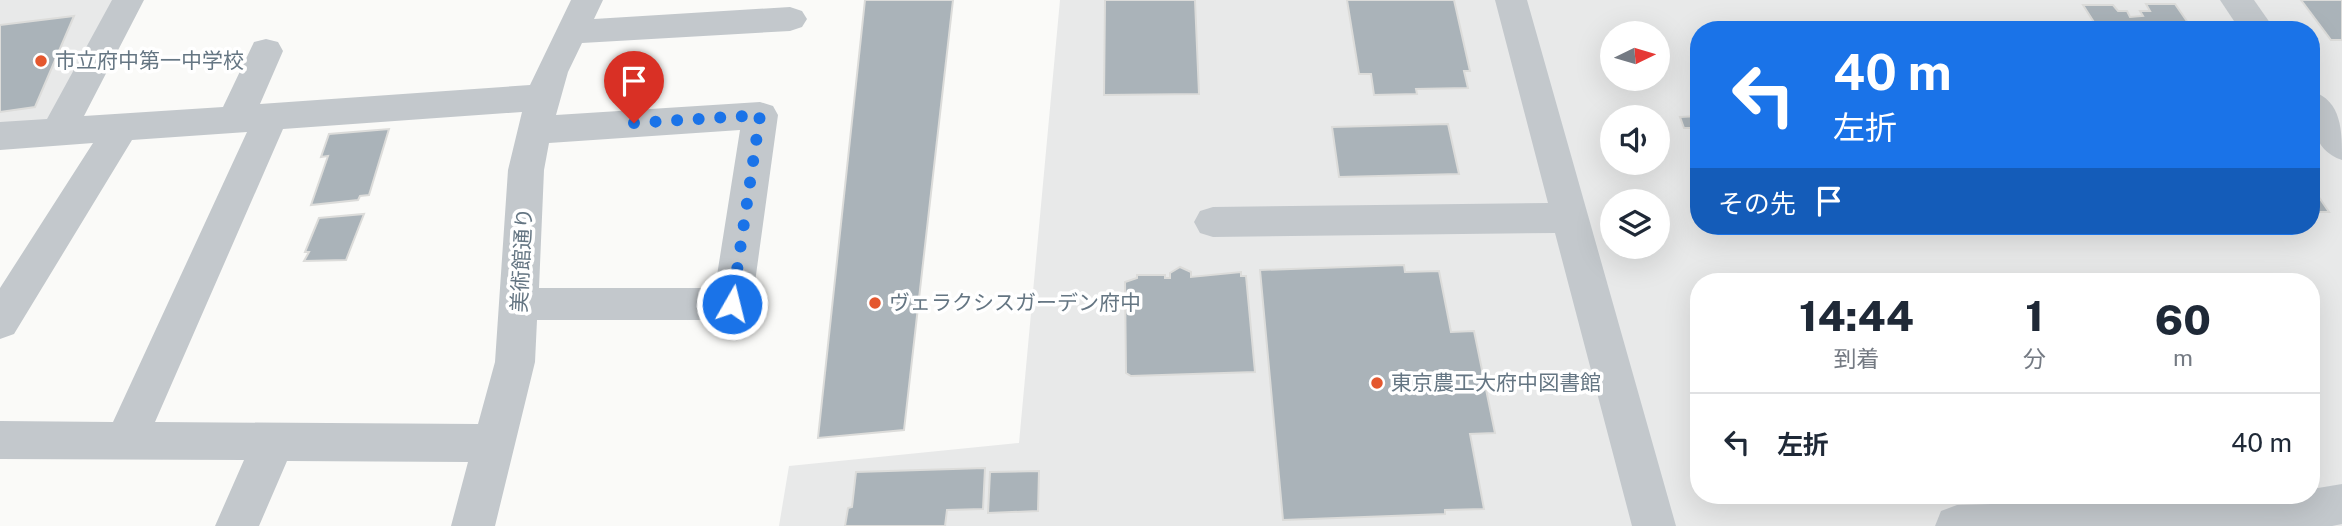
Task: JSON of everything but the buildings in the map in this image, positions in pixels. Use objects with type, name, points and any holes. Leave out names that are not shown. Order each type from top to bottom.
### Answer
[{"type":"street","points":[[58,132],[128,0]]},
{"type":"street","name":"美術館通り","points":[[473,526],[515,362],[526,170],[538,113],[587,0]]},
{"type":"street","points":[[1511,0],[1654,526]]},
{"type":"street","points":[[2236,0],[2251,21]]},
{"type":"street","points":[[571,32],[790,19]]},
{"type":"street","points":[[126,440],[253,119],[266,51]]},
{"type":"street","points":[[0,136],[253,119],[538,113],[760,115],[732,304],[520,304]]},
{"type":"street","points":[[2320,115],[2342,146]]},
{"type":"street","points":[[0,322],[122,127]]},
{"type":"street","points":[[1213,222],[1570,218]]},
{"type":"street","points":[[0,440],[273,444],[496,443]]},
{"type":"street","points":[[237,526],[273,444]]},
{"type":"street","points":[[1957,526],[2263,518],[2341,507]]},
{"type":"shaded area","name":"市立府中第一中学校","points":[[0,0],[116,0],[49,122],[0,127]]},
{"type":"shaded area","points":[[1060,0],[2342,0],[2342,526],[779,526],[789,466],[1019,443]]},
{"type":"place","name":"市立府中第一中学校","points":[[41,61]]},
{"type":"place","name":"ヴェラクシスガーデン府中","points":[[875,303]]},
{"type":"place","name":"東京農工大府中図書館","points":[[1377,383]]},
{"type":"route","points":[[634,123],[760,115],[732,304]]}]
